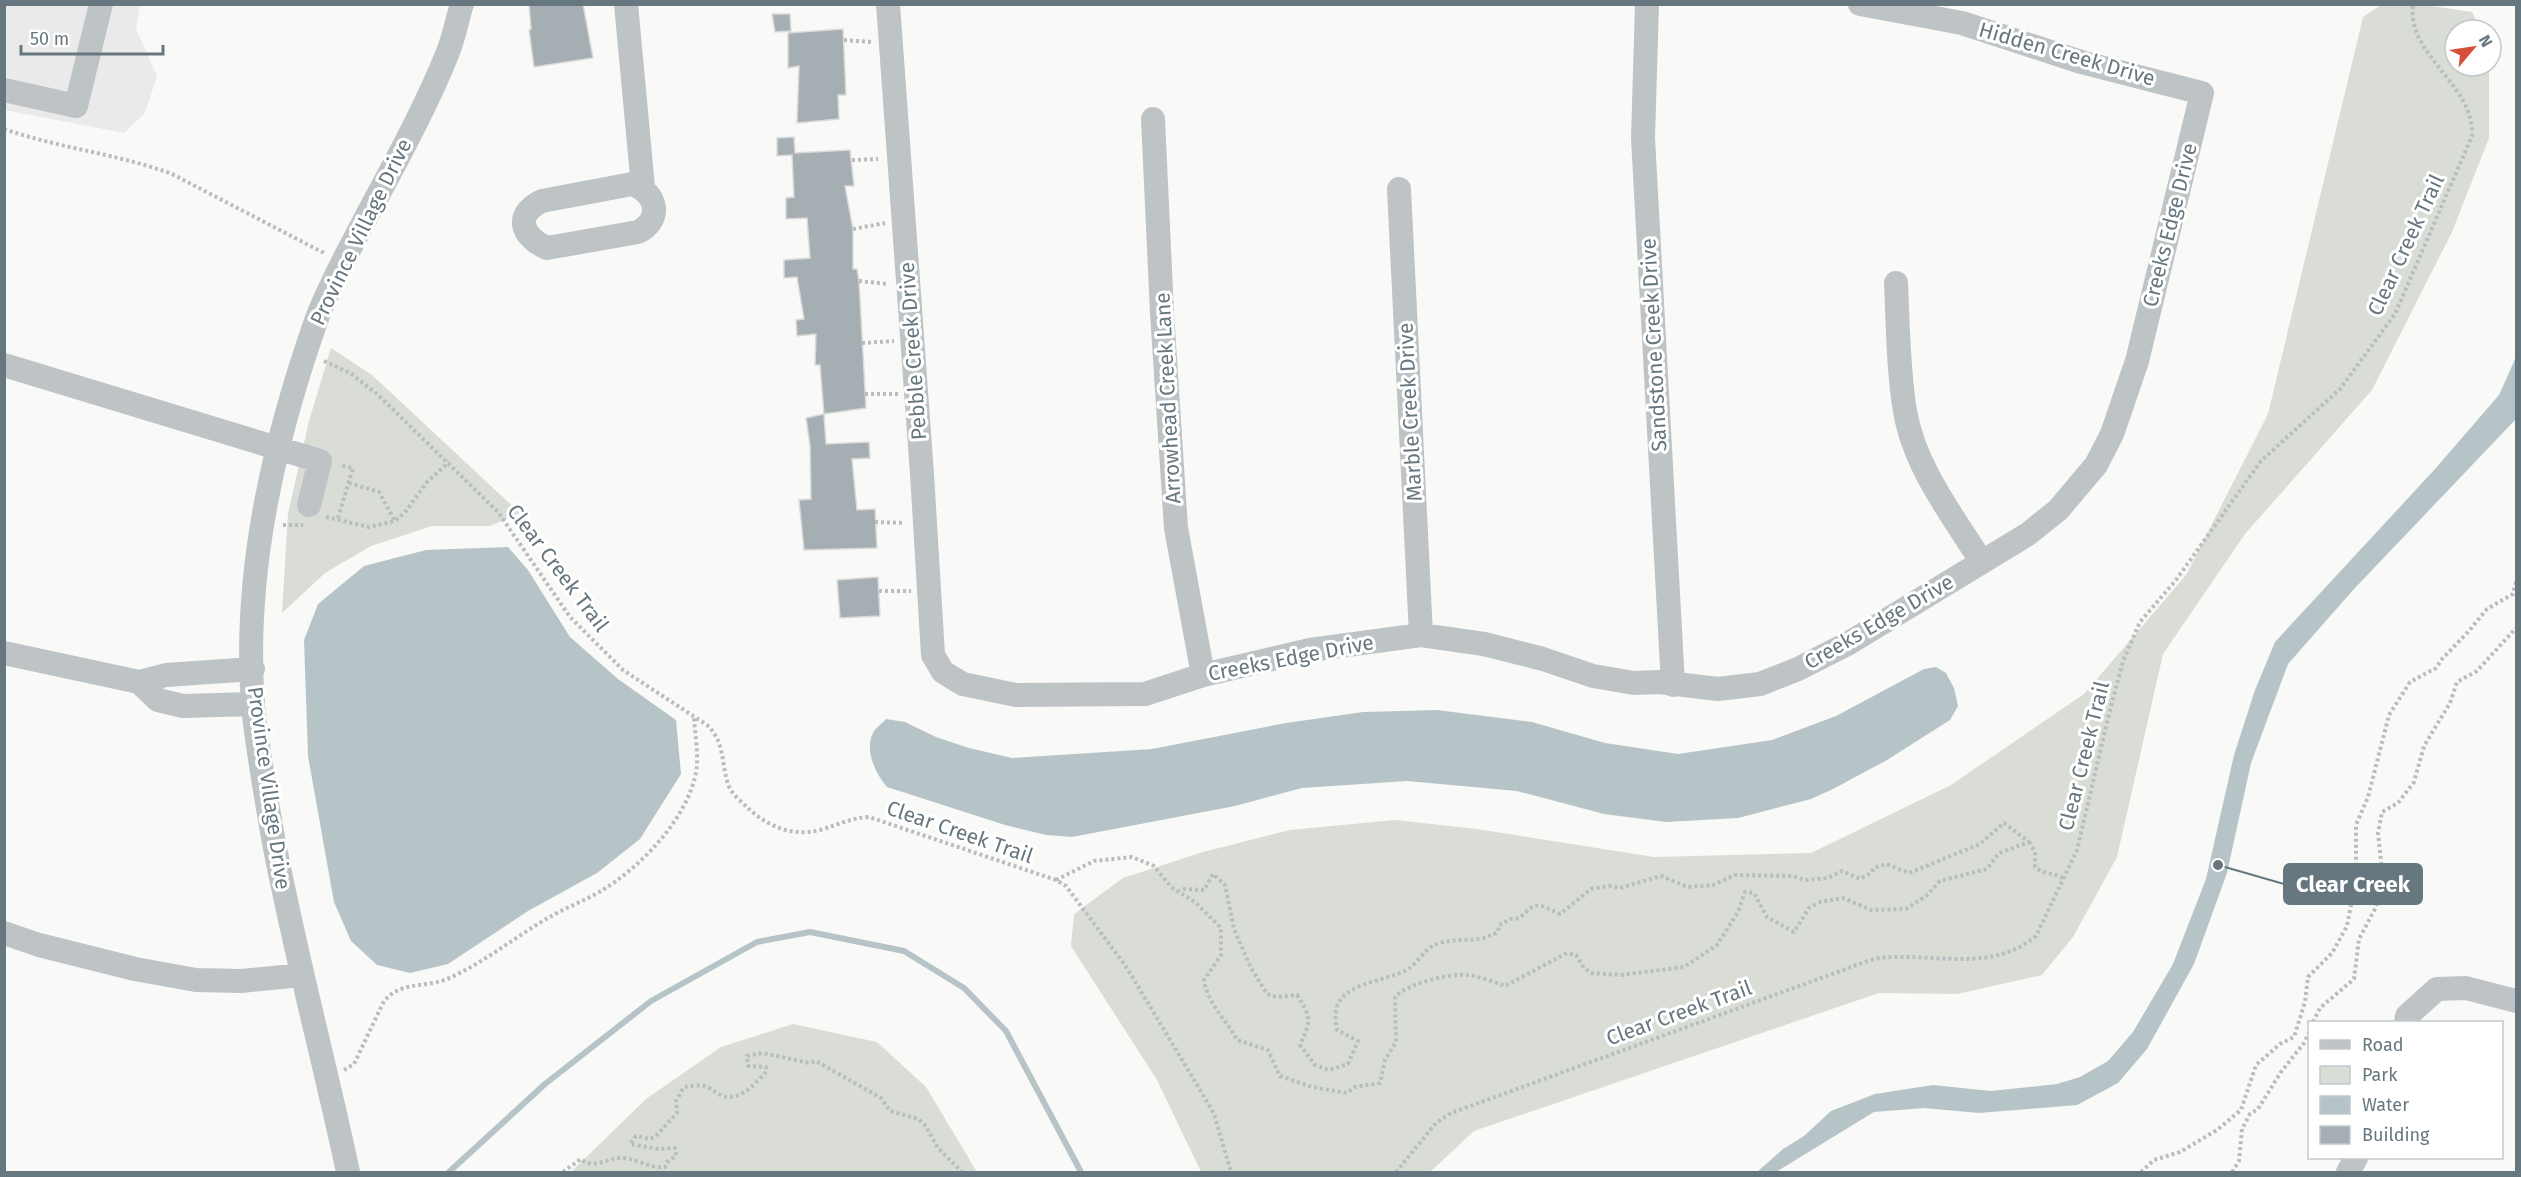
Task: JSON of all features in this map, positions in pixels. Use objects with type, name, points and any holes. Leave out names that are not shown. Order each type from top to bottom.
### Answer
[{"type":"street","points":[[4,90],[76,106],[101,4]]},
{"type":"street","name":"Province Village Drive","points":[[348,1173],[285,900],[265,791],[253,704],[253,615],[262,523],[289,402],[305,354],[337,273],[449,50],[462,4]]},
{"type":"street","points":[[626,4],[642,187],[649,194],[654,207],[654,218],[648,227],[638,232],[547,248],[534,242],[527,235],[525,214],[530,207],[542,201],[632,184],[642,187]]},
{"type":"street","name":"Pebble Creek Drive","points":[[888,4],[933,655],[943,672],[963,684]]},
{"type":"street","name":"Sandstone Creek Drive","points":[[1647,4],[1642,138],[1674,685]]},
{"type":"street","name":"Hidden Creek Drive","points":[[1860,4],[1962,23],[2081,62],[2202,93]]},
{"type":"street","name":"Creeks Edge Drive","points":[[963,684],[1016,694],[1145,694],[1203,675],[1310,650],[1421,635],[1484,645],[1523,654],[1593,676],[1634,683],[1718,689],[1760,684],[1798,669],[1849,643],[2028,534],[2058,510],[2096,465],[2112,434],[2137,361],[2202,93]]},
{"type":"street","name":"Arrowhead Creek Lane","points":[[1153,119],[1162,313],[1176,528],[1203,675]]},
{"type":"street","name":"Marble Creek Drive","points":[[1399,189],[1421,635]]},
{"type":"street","points":[[1896,283],[1905,412],[1918,453],[1940,496],[1981,561]]},
{"type":"street","points":[[4,365],[320,461],[313,515]]},
{"type":"street","points":[[4,653],[139,682],[166,675],[253,669]]},
{"type":"street","points":[[139,682],[158,700],[183,706],[253,704]]},
{"type":"street","points":[[4,933],[49,948],[135,969],[196,980],[241,981],[302,975]]},
{"type":"street","points":[[2407,1021],[2408,1016],[2437,989],[2466,988],[2517,1001]]},
{"type":"street","points":[[2348,1173],[2355,1159]]},
{"type":"path","name":"Clear Creek Trail","points":[[1396,1173],[1436,1123],[1451,1113],[1880,958],[1965,961],[1989,959],[2027,944],[2036,936],[2065,880],[2077,850],[2123,661],[2140,622],[2176,580],[2261,461],[2340,388],[2395,314],[2472,136],[2473,122],[2466,105],[2428,52],[2414,26],[2413,4]]},
{"type":"path","points":[[844,40],[890,43]]},
{"type":"path","points":[[4,129],[34,140],[153,166],[328,255]]},
{"type":"path","points":[[852,160],[899,157]]},
{"type":"path","points":[[853,229],[903,222]]},
{"type":"path","points":[[859,281],[908,283]]},
{"type":"path","points":[[862,343],[913,341]]},
{"type":"path","name":"Clear Creek Trail","points":[[305,354],[350,373],[377,394],[498,512],[582,630],[622,670],[716,733],[722,746],[729,786],[759,818],[774,827],[806,833],[823,830],[852,818],[869,817],[1056,880],[1072,893],[1127,968],[1214,1114],[1231,1173]]},
{"type":"path","points":[[865,394],[916,393]]},
{"type":"path","points":[[320,461],[353,468],[338,518]]},
{"type":"path","points":[[262,523],[292,526],[313,515],[338,518],[369,526],[395,521],[448,462]]},
{"type":"path","points":[[349,483],[379,492],[395,521]]},
{"type":"path","points":[[875,522],[925,524]]},
{"type":"path","points":[[2141,1173],[2154,1160],[2180,1152],[2217,1130],[2241,1110],[2256,1065],[2280,1044],[2294,1037],[2305,1002],[2308,977],[2332,952],[2347,926],[2356,878],[2356,825],[2368,797],[2389,715],[2410,682],[2436,668],[2487,609],[2513,594],[2517,582]]},
{"type":"path","points":[[879,591],[929,592]]},
{"type":"path","points":[[2314,1021],[2320,1008],[2354,979],[2359,939],[2376,907],[2383,879],[2378,833],[2382,812],[2398,803],[2414,782],[2424,746],[2450,703],[2457,682],[2477,671],[2517,628]]},
{"type":"path","points":[[325,1073],[346,1069],[354,1064],[384,1000],[390,993],[407,986],[446,979],[462,971],[550,916],[602,891],[646,856],[681,808],[691,789],[696,773],[697,757],[693,717]]},
{"type":"path","points":[[1180,891],[1184,889],[1204,890],[1213,874],[1225,885],[1234,929],[1250,966],[1267,994],[1276,997],[1297,995],[1308,1013],[1310,1023],[1300,1045],[1315,1065],[1329,1070],[1348,1064],[1358,1041],[1336,1030],[1335,1009],[1347,991],[1380,979],[1388,979],[1410,968],[1434,945],[1441,942],[1484,940],[1498,932],[1499,925],[1511,919],[1520,918],[1534,904],[1538,903],[1560,914],[1591,889],[1610,886],[1620,888],[1660,876],[1688,887],[1713,885],[1735,875],[1792,876],[1805,880],[1828,878],[1842,871],[1860,879],[1872,873],[1874,868],[1886,864],[1909,873],[1980,844],[2004,823],[2029,842],[2035,852],[2035,867],[2041,873],[2061,876],[2065,880]]},
{"type":"path","points":[[1056,880],[1094,861],[1132,856],[1154,866],[1171,887],[1180,891],[1221,928],[1221,955],[1204,980],[1205,993],[1228,1022],[1237,1040],[1268,1050],[1280,1076],[1312,1087],[1347,1093],[1355,1087],[1380,1083],[1385,1060],[1396,1042],[1395,997],[1402,990],[1421,981],[1467,975],[1505,986],[1567,953],[1576,955],[1584,968],[1591,973],[1621,975],[1683,967],[1717,945],[1738,912],[1745,892],[1754,893],[1767,917],[1794,932],[1809,908],[1820,902],[1843,898],[1871,910],[1906,909],[1926,896],[1940,881],[1987,869],[1999,853],[2029,842]]},
{"type":"path","points":[[2232,1173],[2239,1161],[2242,1129],[2250,1114],[2258,1109],[2308,1035]]},
{"type":"path","points":[[563,1173],[581,1159],[585,1162],[602,1163],[622,1158],[652,1167],[665,1167],[667,1162],[676,1156],[675,1148],[658,1149],[630,1144],[636,1136],[655,1137],[677,1113],[676,1101],[684,1087],[701,1085],[722,1096],[732,1097],[754,1086],[766,1072],[766,1066],[748,1066],[747,1056],[762,1053],[809,1063],[816,1061],[881,1098],[890,1111],[918,1119],[925,1125],[938,1148],[962,1173]]},
{"type":"shaded area","points":[[4,5],[140,5],[136,29],[157,76],[145,113],[124,133],[5,110]]},
{"type":"green space","points":[[2381,5],[2425,5],[2472,12],[2475,18],[2443,18],[2443,78],[2489,78],[2489,138],[2452,232],[2372,390],[2245,534],[2163,654],[2117,857],[2073,937],[2042,975],[1957,994],[1879,993],[1474,1131],[1430,1172],[1201,1172],[1157,1080],[1071,946],[1074,914],[1123,878],[1203,852],[1290,830],[1395,820],[1477,829],[1654,857],[1811,853],[1951,785],[2084,694],[2186,575],[2268,414],[2363,17]]},
{"type":"green space","points":[[331,348],[372,375],[520,513],[490,526],[432,526],[371,546],[325,573],[282,613],[288,514],[309,421]]},
{"type":"green space","points":[[793,1024],[877,1042],[926,1087],[977,1172],[571,1172],[646,1099],[721,1047]]},
{"type":"water","points":[[2516,357],[2516,419],[2354,589],[2288,664],[2251,763],[2227,873],[2194,964],[2147,1049],[2118,1083],[2077,1105],[1979,1113],[1924,1108],[1874,1112],[1776,1172],[1757,1172],[1783,1149],[1804,1136],[1831,1111],[1875,1094],[1933,1085],[1991,1091],[2057,1084],[2080,1077],[2108,1061],[2133,1032],[2173,964],[2206,879],[2234,755],[2255,690],[2275,642],[2435,469],[2499,395]]},
{"type":"water","points":[[508,547],[528,570],[570,637],[618,679],[676,720],[681,774],[640,839],[597,873],[528,911],[448,964],[410,973],[377,965],[351,941],[334,902],[308,756],[304,640],[318,604],[364,566],[426,550]]},
{"type":"water","points":[[1936,667],[1946,673],[1954,688],[1958,706],[1950,720],[1887,760],[1833,789],[1811,799],[1738,818],[1666,822],[1604,814],[1517,791],[1407,781],[1302,788],[1235,806],[1072,837],[1046,835],[1005,825],[887,787],[875,769],[870,747],[874,731],[886,719],[905,722],[936,737],[969,748],[1012,758],[1152,749],[1286,723],[1363,712],[1437,710],[1532,722],[1605,743],[1678,754],[1772,740],[1836,716],[1924,669]]},
{"type":"building","points":[[529,4],[583,4],[593,58],[534,67],[529,30],[531,29]]},
{"type":"building","points":[[772,14],[790,14],[791,31],[775,32]]},
{"type":"building","points":[[843,29],[846,95],[838,95],[839,119],[797,123],[799,66],[788,68],[788,33]]},
{"type":"building","points":[[794,137],[795,153],[850,150],[854,186],[845,186],[853,229],[853,269],[857,269],[859,281],[866,408],[824,414],[820,365],[815,365],[816,334],[797,336],[796,320],[804,319],[797,277],[784,278],[784,260],[810,258],[807,218],[786,219],[786,198],[794,197],[792,155],[777,156],[777,138]]},
{"type":"building","points":[[824,414],[826,444],[869,442],[870,458],[852,459],[857,510],[875,509],[877,548],[804,550],[799,500],[811,499],[810,445],[806,418]]},
{"type":"building","points":[[878,577],[880,616],[840,618],[837,580]]},
{"type":"waterway","points":[[449,1172],[545,1084],[651,1001],[757,942],[810,932],[904,951],[964,988],[1006,1031],[1081,1172]]},
{"type":"place","name":"Clear Creek","points":[[2218,865]]}]
